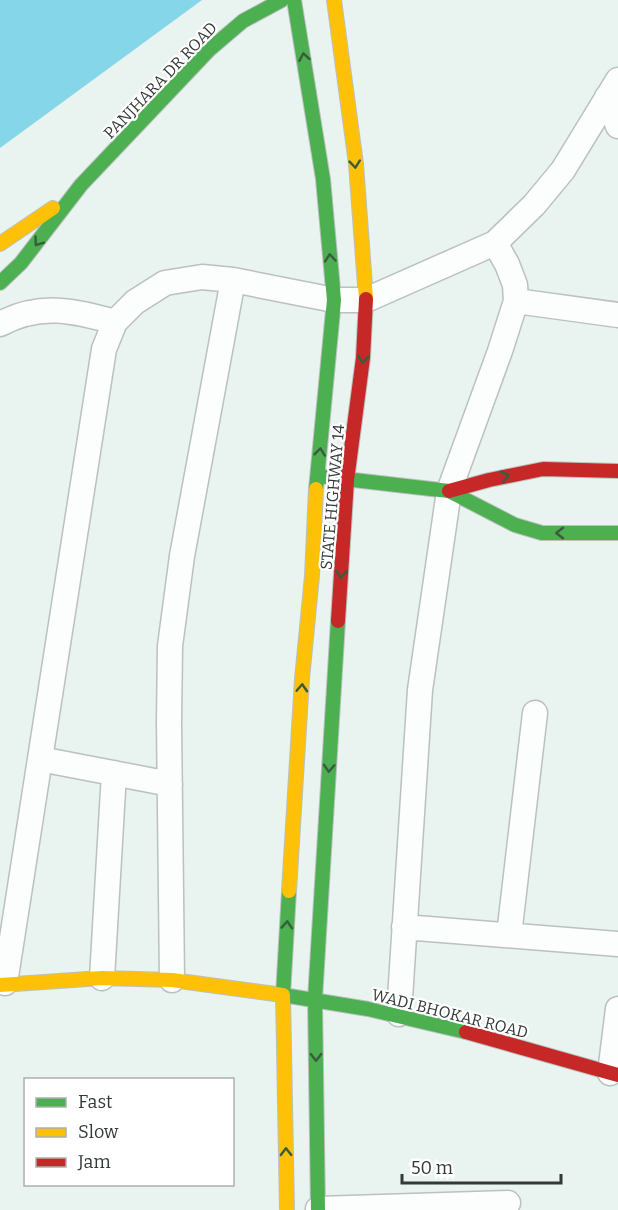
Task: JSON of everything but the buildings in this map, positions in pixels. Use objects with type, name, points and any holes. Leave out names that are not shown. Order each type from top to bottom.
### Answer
[{"type":"main road","name":"PANJHARA DR ROAD","points":[[0,283],[12,274],[34,248],[71,195],[224,37],[262,8],[282,0]]},
{"type":"main road","name":"STATE HIGHWAY 14","points":[[287,1210],[283,989],[317,476],[334,300],[323,179],[294,0]]},
{"type":"main road","name":"STATE HIGHWAY 14","points":[[318,1209],[315,999],[347,480],[363,358],[366,300],[356,164],[334,0]]},
{"type":"main road","name":"PANJHARA DR ROAD","points":[[0,244],[71,195]]},
{"type":"main road","points":[[449,491],[543,469],[618,471]]},
{"type":"main road","points":[[317,476],[449,491],[515,525],[542,533],[618,533]]},
{"type":"main road","name":"WADI BHOKAR ROAD","points":[[2,984],[102,978],[172,980],[283,989],[315,999],[399,1014],[614,1074]]},
{"type":"street","points":[[612,89],[618,126]]},
{"type":"street","points":[[2,984],[40,759],[104,349],[115,322],[135,302],[165,283],[202,277],[233,280],[334,300],[366,300],[495,243],[534,205],[563,170],[612,89]]},
{"type":"street","points":[[399,1014],[420,690],[449,491],[516,301],[515,285],[507,264],[495,243]]},
{"type":"street","points":[[172,980],[170,646],[182,556],[233,280]]},
{"type":"street","points":[[516,301],[618,315]]},
{"type":"street","points":[[0,324],[36,311],[55,309],[115,322]]},
{"type":"street","points":[[509,935],[535,713]]},
{"type":"street","points":[[40,759],[170,784]]},
{"type":"street","points":[[102,978],[114,773]]},
{"type":"street","points":[[404,927],[618,944]]},
{"type":"street","points":[[614,1074],[618,1009]]},
{"type":"street","points":[[318,1209],[508,1203]]},
{"type":"water","points":[[0,0],[202,0],[0,148]]},
{"type":"traffic: fast","points":[[0,283],[21,263],[81,185],[209,50],[243,21],[282,0]]},
{"type":"traffic: fast","points":[[294,0],[323,179],[334,300],[316,489]]},
{"type":"traffic: fast","points":[[319,476],[449,491],[515,525],[542,533],[618,533]]},
{"type":"traffic: fast","points":[[315,999],[338,621]]},
{"type":"traffic: fast","points":[[289,891],[283,995],[368,1009],[466,1032]]},
{"type":"traffic: fast","points":[[315,999],[318,1210]]},
{"type":"traffic: slow","points":[[334,0],[356,164],[366,299]]},
{"type":"traffic: slow","points":[[0,244],[53,208]]},
{"type":"traffic: slow","points":[[289,891],[302,679],[312,576],[316,489]]},
{"type":"traffic: slow","points":[[0,985],[102,978],[172,980],[283,995],[287,1210]]},
{"type":"traffic: jam","points":[[338,621],[347,480],[363,358],[366,299]]},
{"type":"traffic: jam","points":[[449,491],[543,469],[618,471]]},
{"type":"traffic: jam","points":[[466,1032],[618,1075]]}]
